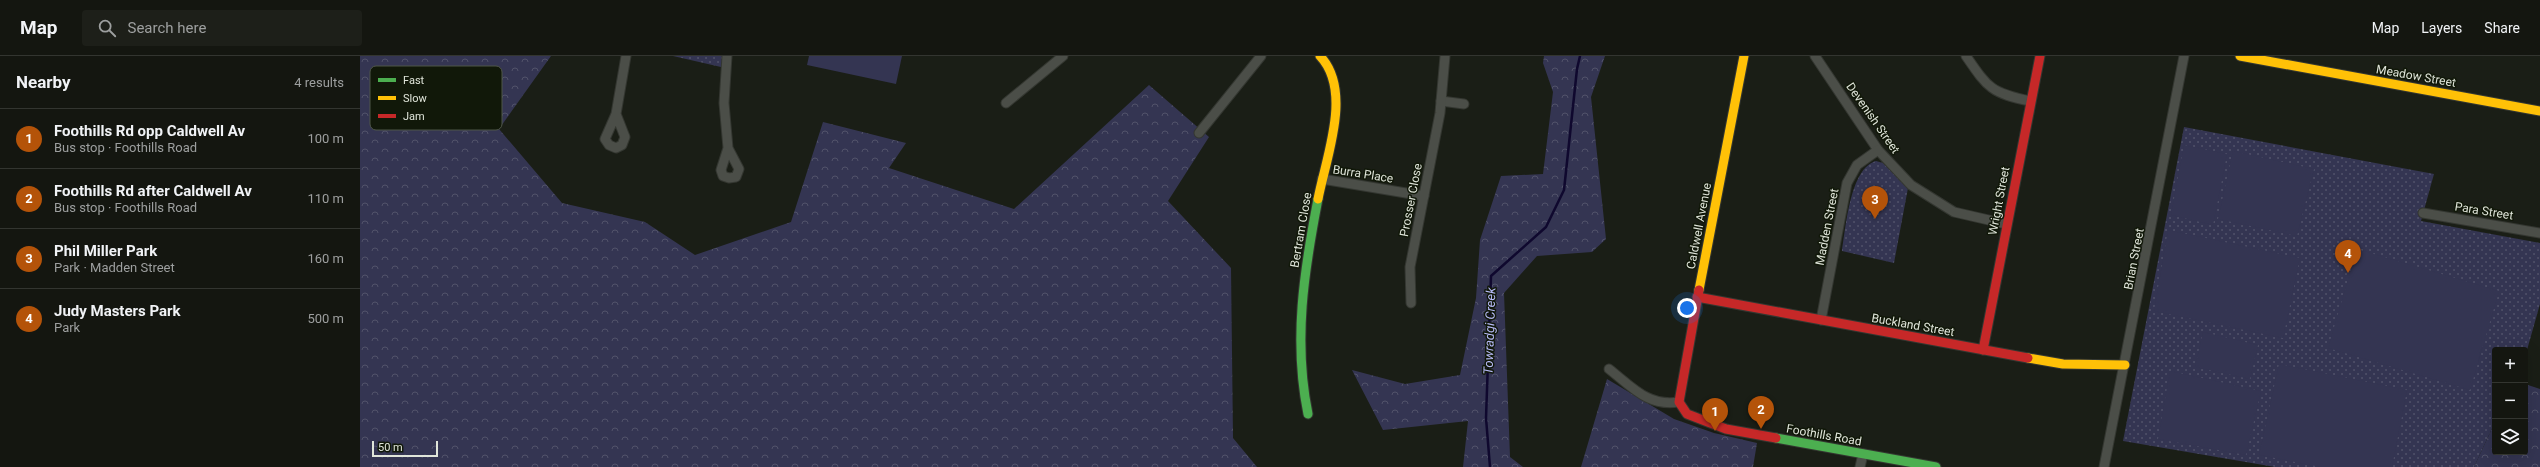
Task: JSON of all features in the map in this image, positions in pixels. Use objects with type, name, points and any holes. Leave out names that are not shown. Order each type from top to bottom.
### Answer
[{"type":"street","points":[[616,114],[626,56]]},
{"type":"street","points":[[727,56],[724,103],[728,148]]},
{"type":"street","points":[[1006,103],[1063,56]]},
{"type":"street","points":[[1200,133],[1261,56]]},
{"type":"street","name":"Bertram Close","points":[[1308,414],[1303,395],[1301,363],[1302,286],[1338,97],[1329,64],[1320,56]]},
{"type":"street","name":"Prosser Close","points":[[1411,303],[1410,267],[1441,102],[1444,56]]},
{"type":"street","name":"Caldwell Avenue","points":[[1680,402],[1697,297],[1744,56]]},
{"type":"street","name":"Devenish Street","points":[[1815,56],[1878,150],[1911,186],[1954,212],[2006,224]]},
{"type":"street","points":[[1966,56],[1986,85],[1993,90],[2030,101]]},
{"type":"street","name":"Wright Street","points":[[1983,350],[2006,224],[2040,56]]},
{"type":"street","name":"Brian Street","points":[[2104,467],[2184,56]]},
{"type":"street","name":"Meadow Street","points":[[2240,56],[2540,111]]},
{"type":"street","points":[[1441,102],[1464,104]]},
{"type":"street","name":"Madden Street","points":[[1821,320],[1847,183],[1857,165],[1878,150]]},
{"type":"street","name":"Burra Place","points":[[1322,179],[1424,196]]},
{"type":"street","name":"Para Street","points":[[2423,213],[2540,233]]},
{"type":"street","name":"Buckland Street","points":[[1697,297],[2063,364],[2125,365]]},
{"type":"street","points":[[1609,369],[1641,394],[1656,402],[1666,404],[1680,402]]},
{"type":"street","name":"Foothills Road","points":[[1680,402],[1687,414],[1726,429],[1936,467]]},
{"type":"street","points":[[1860,467],[1863,454]]},
{"type":"green space","points":[[360,56],[551,56],[502,125],[502,66],[370,66],[370,130],[500,130],[562,203],[645,222],[695,255],[791,222],[823,122],[906,143],[889,168],[1014,209],[1149,85],[1209,137],[1168,201],[1231,268],[1233,438],[1257,467],[360,467]]},
{"type":"green space","points":[[673,56],[723,56],[721,67]]},
{"type":"green space","points":[[809,56],[902,56],[896,84],[807,65]]},
{"type":"green space","points":[[1544,56],[1605,56],[1591,97],[1606,239],[1592,252],[1537,256],[1504,293],[1510,457],[1523,467],[1463,467],[1468,421],[1383,430],[1352,370],[1405,384],[1460,375],[1476,298],[1480,240],[1501,176],[1543,174],[1553,92],[1543,63]]},
{"type":"green space","points":[[2184,127],[2434,174],[2421,221],[2540,243],[2540,304],[2528,347],[2492,347],[2492,428],[2474,467],[2275,467],[2123,441]]},
{"type":"green space","points":[[2184,145],[2227,154],[2213,225],[2171,215]]},
{"type":"green space","points":[[2233,151],[2314,169],[2297,236],[2218,219]]},
{"type":"green space","points":[[1876,161],[1883,163],[1908,188],[1894,263],[1842,251],[1848,214],[1855,186],[1860,175],[1867,166]]},
{"type":"green space","points":[[2168,230],[2300,258],[2283,338],[2154,311]]},
{"type":"green space","points":[[2357,249],[2499,291],[2470,390],[2328,348]]},
{"type":"green space","points":[[2203,332],[2258,345],[2250,379],[2195,367]]},
{"type":"green space","points":[[2279,364],[2407,390],[2392,467],[2321,467],[2259,455]]},
{"type":"green space","points":[[2170,371],[2261,391],[2246,455],[2158,439]]},
{"type":"green space","points":[[1607,379],[1674,419],[1714,433],[1757,443],[1753,467],[1581,467]]},
{"type":"green space","points":[[2528,385],[2540,389],[2540,467],[2474,467],[2492,428],[2492,455],[2528,455]]},
{"type":"waterway","name":"Towradgi Creek","points":[[1490,467],[1486,418],[1491,276],[1546,227],[1564,190],[1577,69],[1580,56]]},
{"type":"traffic: fast","points":[[1308,414],[1301,360],[1302,306],[1308,253],[1318,199]]},
{"type":"traffic: fast","points":[[1776,438],[1936,467]]},
{"type":"traffic: slow","points":[[1318,199],[1331,145],[1336,106],[1335,87],[1330,70],[1320,56]]},
{"type":"traffic: slow","points":[[1699,290],[1744,56]]},
{"type":"traffic: slow","points":[[2240,56],[2540,111]]},
{"type":"traffic: slow","points":[[2028,358],[2063,364],[2125,365]]},
{"type":"traffic: jam","points":[[1983,350],[2040,56]]},
{"type":"traffic: jam","points":[[1699,290],[1679,402],[1687,414],[1726,429],[1776,438]]},
{"type":"traffic: jam","points":[[1697,297],[2028,358]]},
{"type":"place","name":"Phil Miller Park","points":[[1875,219]]},
{"type":"place","name":"Judy Masters Park","points":[[2348,273]]},
{"type":"place","name":"Foothills Rd after Caldwell Av","points":[[1761,429]]},
{"type":"place","name":"Foothills Rd opp Caldwell Av","points":[[1715,431]]}]
